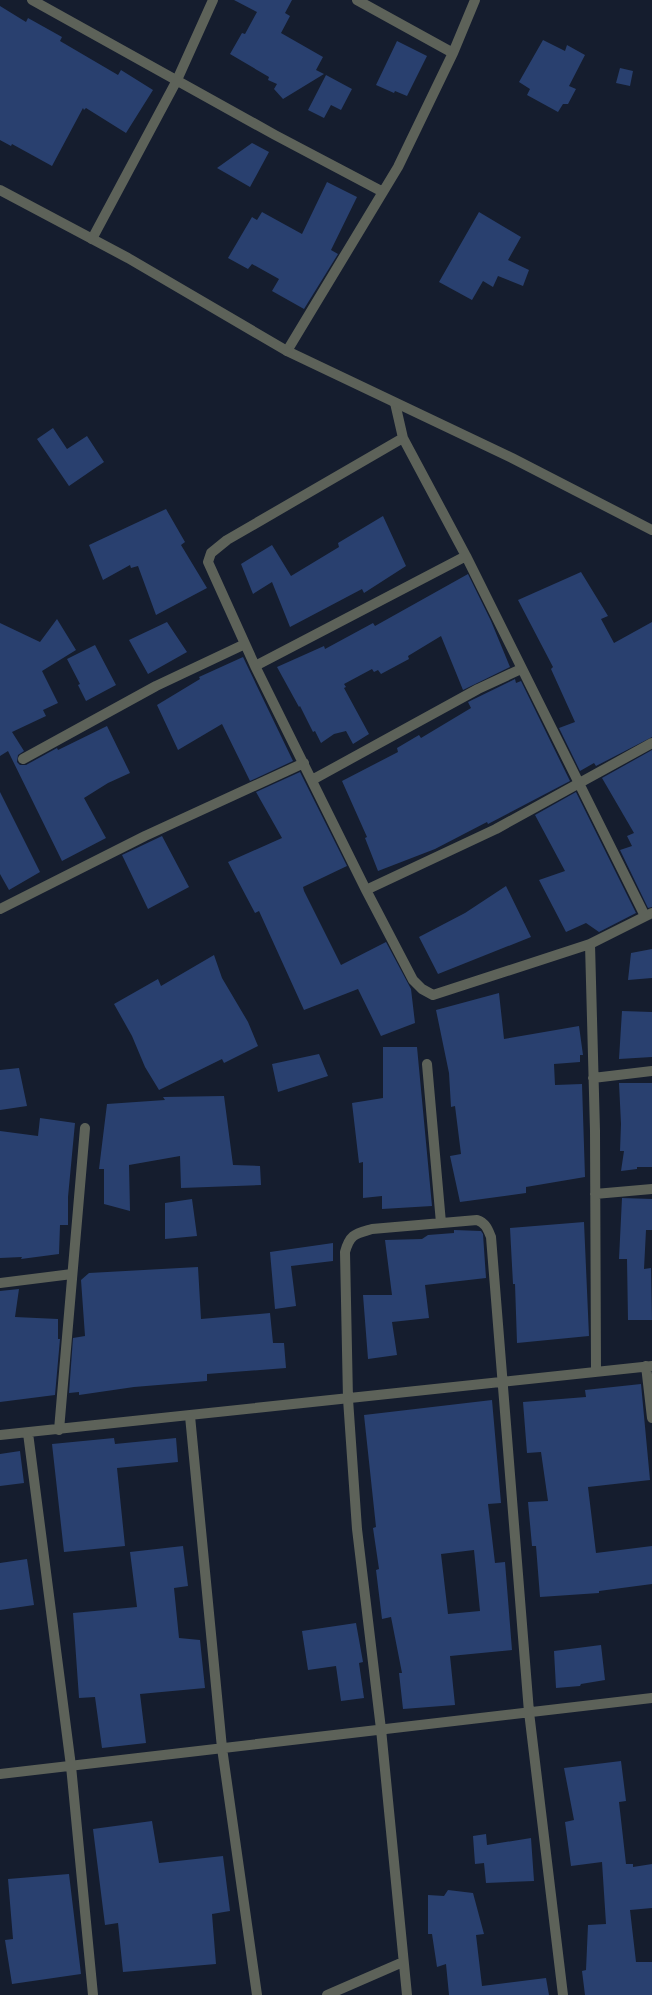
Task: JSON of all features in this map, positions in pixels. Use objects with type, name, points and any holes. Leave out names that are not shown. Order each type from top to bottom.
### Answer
[{"type":"street","points":[[32,0],[383,192]]},
{"type":"street","points":[[92,239],[177,80],[213,0]]},
{"type":"street","points":[[358,0],[453,53]]},
{"type":"street","points":[[287,351],[398,167],[453,53],[475,0]]},
{"type":"street","points":[[0,190],[92,239],[287,351],[512,458],[652,530]]},
{"type":"street","points":[[395,403],[403,438],[466,556],[578,783],[648,915],[590,944],[433,995],[422,989],[414,980],[366,890],[255,666],[246,644],[208,566],[212,552],[227,540],[403,438]]},
{"type":"street","points":[[255,666],[466,556]]},
{"type":"street","points":[[23,760],[156,686],[246,644]]},
{"type":"street","points":[[312,780],[472,693],[521,669]]},
{"type":"street","points":[[366,890],[496,829],[652,743]]},
{"type":"street","points":[[0,909],[145,836],[304,763]]},
{"type":"street","points":[[590,944],[595,1194],[596,1372]]},
{"type":"street","points":[[427,1064],[441,1223]]},
{"type":"street","points":[[593,1078],[652,1071]]},
{"type":"street","points":[[59,1430],[85,1128]]},
{"type":"street","points":[[595,1194],[652,1189]]},
{"type":"street","points":[[407,1995],[381,1729],[357,1529],[348,1399],[346,1252],[348,1242],[355,1234],[372,1229],[477,1220],[486,1226],[491,1237],[529,1712],[562,1995]]},
{"type":"street","points":[[0,1283],[20,1279],[72,1274]]},
{"type":"street","points":[[0,1435],[59,1430],[649,1366],[652,1418]]},
{"type":"street","points":[[190,1416],[222,1748],[257,1995]]},
{"type":"street","points":[[28,1433],[71,1766],[93,1995]]},
{"type":"street","points":[[0,1774],[652,1698]]},
{"type":"street","points":[[327,1995],[403,1962]]},
{"type":"building","points":[[234,0],[292,0],[285,13],[290,16],[281,33],[323,57],[316,70],[324,74],[283,99],[274,89],[277,84],[268,80],[269,77],[230,54],[242,33],[245,34],[257,12]]},
{"type":"building","points":[[0,6],[26,22],[28,18],[62,37],[60,41],[118,75],[121,70],[153,90],[126,133],[86,108],[84,110],[83,108],[52,166],[12,144],[11,146],[0,140]]},
{"type":"building","points":[[543,40],[565,51],[567,45],[585,55],[569,86],[576,89],[568,104],[563,104],[558,112],[527,95],[530,89],[519,82]]},
{"type":"building","points":[[397,41],[427,56],[407,96],[395,91],[394,93],[376,85]]},
{"type":"building","points":[[620,68],[633,71],[630,86],[616,83]]},
{"type":"building","points":[[326,75],[352,89],[341,110],[331,105],[324,118],[308,110]]},
{"type":"building","points":[[252,143],[269,152],[250,187],[217,168]]},
{"type":"building","points":[[327,182],[357,197],[331,250],[338,254],[304,309],[272,291],[279,279],[252,264],[248,269],[228,258],[252,217],[257,220],[262,212],[302,234]]},
{"type":"building","points":[[479,212],[521,237],[508,260],[529,270],[523,286],[498,276],[493,287],[483,281],[472,300],[439,282]]},
{"type":"building","points":[[53,428],[67,449],[87,436],[104,462],[69,486],[37,439]]},
{"type":"building","points":[[166,509],[185,542],[181,545],[207,588],[156,615],[138,566],[131,568],[130,565],[103,580],[89,545]]},
{"type":"building","points":[[383,516],[406,566],[364,593],[362,589],[290,627],[272,582],[253,594],[241,564],[272,545],[291,576],[339,547],[338,543]]},
{"type":"building","points":[[581,572],[608,616],[601,619],[614,643],[652,622],[652,737],[596,766],[594,763],[580,771],[559,728],[575,722],[551,669],[553,667],[518,600]]},
{"type":"building","points":[[468,574],[491,621],[510,667],[463,690],[441,636],[408,656],[409,659],[381,674],[378,670],[374,672],[372,669],[344,684],[346,687],[344,688],[369,734],[353,744],[346,731],[334,734],[321,743],[315,731],[313,732],[300,706],[299,707],[277,667],[324,646],[325,649],[373,623],[375,626]]},
{"type":"building","points":[[57,619],[76,650],[42,671],[58,703],[43,710],[46,716],[12,732],[24,751],[18,755],[17,762],[20,765],[26,765],[57,748],[58,750],[107,726],[130,773],[108,783],[84,798],[106,838],[62,861],[8,751],[0,756],[0,623],[40,642]]},
{"type":"building","points":[[167,622],[187,652],[148,674],[129,640]]},
{"type":"building","points":[[95,645],[116,685],[86,701],[78,685],[80,684],[67,659]]},
{"type":"building","points":[[243,657],[293,761],[250,781],[222,724],[178,750],[157,705],[200,679],[199,677]]},
{"type":"building","points":[[515,679],[516,683],[521,681],[570,781],[488,824],[487,822],[435,849],[378,871],[365,838],[367,837],[342,781],[398,752],[397,748],[419,735],[421,738],[471,708],[468,702]]},
{"type":"building","points":[[652,750],[652,907],[648,908],[620,850],[632,846],[627,836],[634,833],[602,778]]},
{"type":"building","points":[[300,772],[347,866],[303,887],[341,965],[386,942],[411,989],[415,1023],[381,1036],[358,989],[304,1010],[259,911],[255,913],[228,862],[282,838],[256,792]]},
{"type":"building","points":[[0,792],[40,872],[9,890],[0,874]]},
{"type":"building","points":[[576,792],[636,913],[599,932],[586,923],[566,932],[539,880],[565,871],[535,815]]},
{"type":"building","points":[[162,836],[189,887],[148,909],[122,855]]},
{"type":"building","points":[[506,886],[531,937],[438,974],[419,937],[465,913]]},
{"type":"building","points":[[652,949],[652,978],[628,980],[631,953]]},
{"type":"building","points":[[214,955],[222,978],[248,1022],[258,1046],[224,1063],[222,1059],[159,1090],[145,1067],[132,1036],[114,1004],[158,979],[161,986]]},
{"type":"building","points":[[499,993],[504,1039],[579,1026],[583,1055],[580,1055],[580,1062],[554,1064],[555,1085],[582,1084],[585,1177],[526,1187],[526,1193],[460,1202],[450,1156],[461,1154],[455,1106],[451,1107],[449,1073],[436,1010]]},
{"type":"building","points":[[622,1011],[652,1012],[652,1057],[619,1059]]},
{"type":"building","points":[[383,1047],[417,1047],[432,1206],[382,1209],[382,1196],[363,1198],[363,1162],[359,1163],[352,1103],[383,1098]]},
{"type":"building","points":[[319,1054],[328,1076],[278,1092],[272,1064]]},
{"type":"building","points":[[19,1068],[27,1106],[0,1110],[0,1070]]},
{"type":"building","points":[[619,1083],[652,1083],[652,1167],[637,1167],[637,1169],[621,1171],[624,1151],[620,1151],[621,1124]]},
{"type":"building","points":[[224,1096],[233,1165],[260,1166],[261,1185],[181,1188],[180,1156],[129,1165],[130,1211],[104,1204],[104,1169],[99,1169],[107,1104],[165,1100],[163,1097]]},
{"type":"building","points":[[40,1118],[75,1123],[68,1197],[68,1225],[60,1225],[59,1254],[21,1259],[22,1257],[0,1258],[0,1131],[38,1136]]},
{"type":"building","points":[[622,1198],[652,1199],[652,1230],[646,1230],[644,1269],[651,1268],[652,1320],[628,1320],[627,1259],[619,1259]]},
{"type":"building","points":[[192,1199],[197,1236],[165,1239],[165,1203]]},
{"type":"building","points":[[584,1222],[589,1336],[517,1343],[515,1284],[513,1284],[510,1228]]},
{"type":"building","points":[[454,1230],[481,1231],[483,1234],[486,1278],[425,1285],[429,1318],[392,1322],[397,1355],[368,1359],[363,1295],[392,1295],[385,1240],[422,1239],[428,1235],[454,1233]]},
{"type":"building","points":[[333,1243],[333,1261],[291,1266],[296,1306],[275,1309],[270,1252]]},
{"type":"building","points":[[198,1267],[201,1319],[270,1313],[273,1343],[284,1343],[286,1368],[207,1374],[207,1381],[134,1387],[79,1395],[79,1392],[69,1393],[73,1338],[85,1336],[81,1280],[89,1273]]},
{"type":"building","points":[[19,1289],[15,1317],[58,1319],[58,1339],[60,1339],[55,1395],[0,1402],[0,1291]]},
{"type":"building","points":[[641,1384],[650,1480],[588,1487],[596,1553],[652,1546],[652,1584],[599,1591],[599,1593],[540,1597],[536,1546],[532,1546],[528,1502],[548,1501],[541,1452],[527,1453],[523,1402],[586,1397],[585,1390]]},
{"type":"building","points":[[492,1400],[501,1503],[488,1504],[495,1563],[505,1562],[512,1650],[450,1656],[455,1705],[403,1709],[399,1673],[402,1673],[391,1617],[382,1619],[376,1570],[379,1569],[373,1528],[376,1527],[364,1415]],"holes":[[[474,1550],[480,1611],[448,1614],[441,1554]]]},
{"type":"building","points":[[114,1438],[115,1444],[176,1438],[178,1462],[117,1468],[125,1546],[64,1552],[52,1444]]},
{"type":"building","points":[[20,1451],[24,1483],[0,1486],[0,1454]]},
{"type":"building","points":[[183,1546],[188,1586],[174,1588],[179,1638],[200,1640],[205,1688],[140,1694],[146,1743],[102,1748],[95,1697],[79,1698],[73,1613],[137,1607],[130,1552]]},
{"type":"building","points":[[27,1559],[34,1605],[0,1610],[0,1563]]},
{"type":"building","points":[[356,1623],[363,1662],[359,1663],[364,1698],[341,1701],[336,1666],[308,1670],[302,1631]]},
{"type":"building","points":[[601,1645],[605,1680],[581,1684],[580,1686],[556,1688],[554,1651]]},
{"type":"building","points":[[621,1761],[626,1801],[619,1802],[626,1864],[633,1864],[633,1867],[652,1864],[652,1908],[630,1910],[636,1962],[652,1962],[652,1995],[585,1995],[582,1971],[586,1970],[588,1925],[606,1924],[602,1862],[571,1866],[565,1822],[574,1820],[564,1768]]},
{"type":"building","points":[[152,1821],[159,1863],[223,1856],[230,1911],[212,1914],[216,1964],[123,1972],[118,1923],[105,1925],[93,1829]]},
{"type":"building","points":[[486,1834],[487,1845],[531,1838],[534,1881],[486,1883],[484,1863],[475,1864],[473,1836]]},
{"type":"building","points":[[69,1874],[81,1974],[12,1984],[5,1940],[13,1939],[8,1879]]},
{"type":"building","points":[[448,1890],[473,1893],[484,1934],[476,1935],[482,1986],[546,1978],[549,1995],[449,1995],[446,1964],[437,1967],[432,1934],[428,1934],[428,1895],[444,1896]]}]
